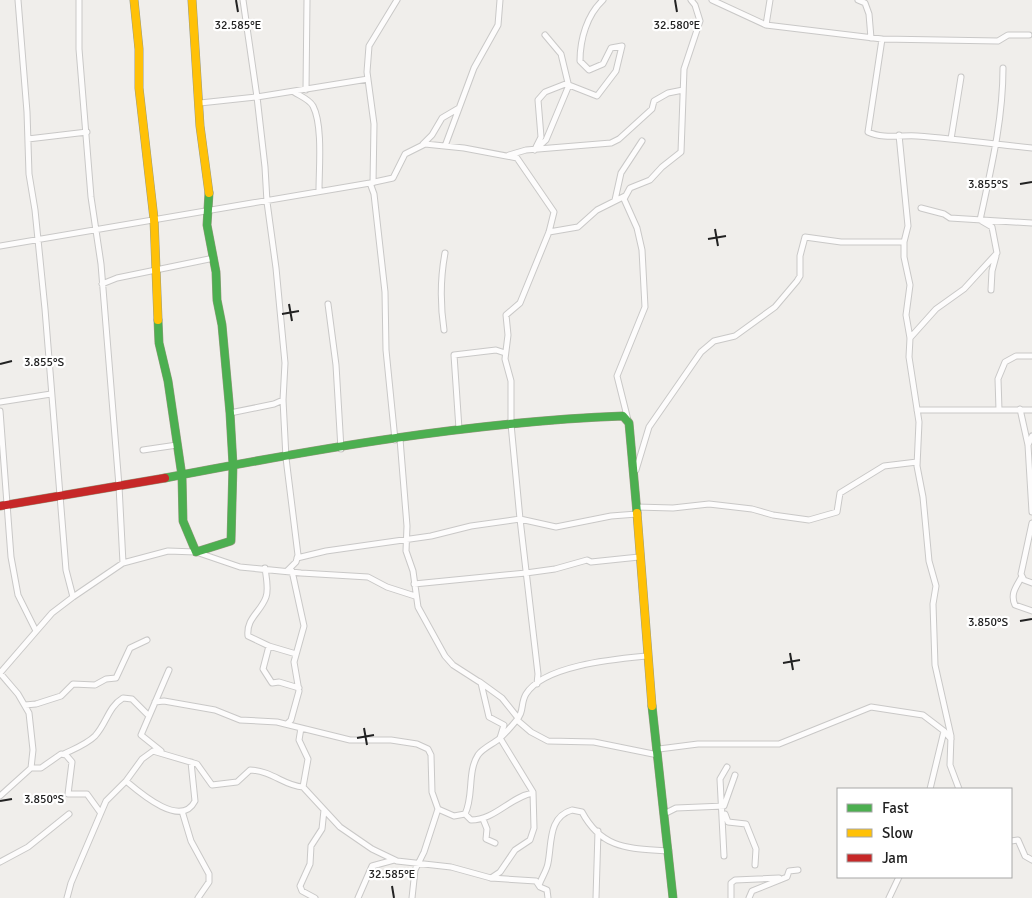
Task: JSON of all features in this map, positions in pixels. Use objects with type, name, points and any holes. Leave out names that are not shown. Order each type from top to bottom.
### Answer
[{"type":"street","points":[[18,0],[29,174],[38,238],[62,497],[66,570],[73,597]]},
{"type":"street","points":[[79,0],[79,49],[95,228],[102,284],[119,486],[123,563]]},
{"type":"street","points":[[134,0],[139,49],[139,88],[154,219],[159,343],[168,381],[182,476],[183,520],[196,552]]},
{"type":"street","points":[[192,0],[210,200],[207,225],[214,258],[230,413],[233,465],[231,541],[196,552]]},
{"type":"street","points":[[243,0],[257,97],[285,363],[283,400],[286,458],[297,558],[289,571],[304,623],[294,667],[299,688],[291,720],[287,724]]},
{"type":"street","points":[[306,90],[307,0]]},
{"type":"street","points":[[397,0],[368,46],[368,79],[374,124],[372,183],[385,292],[386,350],[398,440],[406,551],[419,610],[429,624],[445,656],[453,665],[502,698],[531,732],[548,741],[594,742],[658,752],[698,744],[779,744],[871,708],[923,715],[944,731],[951,740]]},
{"type":"street","points":[[445,146],[474,68],[498,25],[500,0]]},
{"type":"street","points":[[535,150],[546,140],[569,86],[597,96],[616,71],[622,46],[611,48],[603,64],[589,70],[580,61],[580,44],[594,8],[603,0]]},
{"type":"street","points":[[549,232],[578,227],[592,214],[625,196],[630,188],[650,180],[681,152],[684,69],[700,21],[697,9],[691,0]]},
{"type":"street","points":[[712,0],[766,25],[882,40],[998,41],[1008,35],[1029,35]]},
{"type":"street","points":[[766,25],[770,0]]},
{"type":"street","points":[[858,0],[865,3],[869,14],[871,38]]},
{"type":"street","points":[[535,150],[541,137],[538,100],[545,92],[568,83],[561,54],[545,35]]},
{"type":"street","points":[[882,40],[868,132],[876,136],[899,135],[1032,148]]},
{"type":"street","points":[[980,220],[997,144],[1003,98],[1003,68]]},
{"type":"street","points":[[951,139],[960,76]]},
{"type":"street","points":[[200,103],[293,92],[368,79]]},
{"type":"street","points":[[506,156],[517,152],[615,142],[652,109],[654,101],[668,93],[683,90]]},
{"type":"street","points":[[293,92],[308,101],[313,108],[319,146],[319,190]]},
{"type":"street","points":[[0,246],[95,228],[130,225],[154,219],[267,202],[319,190],[372,183],[393,178],[405,154],[422,144],[432,135],[442,118],[459,108]]},
{"type":"street","points":[[28,139],[87,132]]},
{"type":"street","points":[[899,135],[908,226],[904,242],[904,257],[910,284],[906,315],[910,338],[909,361],[917,410],[919,437],[916,462],[923,497],[929,561],[936,586],[933,604],[935,665],[951,740],[950,765],[959,788]]},
{"type":"street","points":[[615,200],[621,173],[642,141]]},
{"type":"street","points":[[422,144],[506,156],[519,160],[552,209],[554,215],[520,303],[506,314],[508,335],[505,353],[511,380],[511,424],[538,674],[537,684]]},
{"type":"street","points":[[625,196],[627,208],[636,226],[642,250],[645,307],[618,376],[629,423],[635,473],[639,557],[644,587],[648,656],[673,898]]},
{"type":"street","points":[[921,208],[944,214],[950,218],[1032,223]]},
{"type":"street","points":[[980,220],[992,227],[997,253],[992,271],[990,290]]},
{"type":"street","points":[[635,473],[649,427],[700,352],[714,341],[735,336],[761,315],[775,307],[797,281],[805,237],[841,242],[904,242]]},
{"type":"street","points":[[444,330],[440,304],[440,278],[445,253]]},
{"type":"street","points":[[910,338],[936,309],[964,289],[997,253]]},
{"type":"street","points":[[102,284],[117,278],[214,258]]},
{"type":"street","points":[[328,304],[336,365],[341,449]]},
{"type":"street","points":[[459,429],[454,354],[489,350],[505,353]]},
{"type":"street","points":[[999,410],[998,379],[1005,362],[1016,356],[1032,356]]},
{"type":"street","points":[[0,402],[51,394]]},
{"type":"street","points":[[230,413],[268,406],[283,400]]},
{"type":"street","points":[[1020,409],[1028,445],[1032,512]]},
{"type":"street","points":[[917,410],[1032,410]]},
{"type":"street","points":[[0,411],[4,506],[11,557],[18,595],[36,631]]},
{"type":"street","points":[[4,506],[182,476],[233,465],[459,429],[620,416],[628,419],[629,423]]},
{"type":"street","points":[[1028,445],[1032,436]]},
{"type":"street","points":[[143,450],[177,445]]},
{"type":"street","points":[[297,558],[326,551],[431,536],[471,526],[520,519],[556,527],[637,511],[709,504],[752,509],[774,515],[814,520],[837,512],[840,493],[879,468],[891,464],[916,462]]},
{"type":"street","points":[[1032,523],[1021,578],[1013,593],[1015,605],[1032,611]]},
{"type":"street","points":[[0,796],[31,768],[33,750],[32,731],[25,704],[0,673],[52,613],[123,563],[168,551],[196,552],[240,567],[368,577],[387,587],[415,596]]},
{"type":"street","points":[[414,584],[555,569],[587,560],[591,562],[639,557]]},
{"type":"street","points":[[265,568],[267,595],[262,606],[251,617],[247,632],[250,638],[296,654]]},
{"type":"street","points":[[1021,578],[1032,583]]},
{"type":"street","points":[[25,704],[39,704],[61,696],[73,684],[95,684],[106,678],[116,678],[130,648],[147,640]]},
{"type":"street","points":[[269,646],[263,667],[266,676],[272,683],[282,682],[299,688]]},
{"type":"street","points":[[465,814],[470,801],[473,768],[478,754],[500,738],[518,719],[524,708],[526,694],[537,684],[550,676],[577,668],[648,656]]},
{"type":"street","points":[[169,670],[149,716],[142,738],[161,752],[200,766],[212,785],[236,782],[247,771],[257,770],[277,776],[292,786],[303,787],[340,827],[372,849],[394,860],[417,865],[450,867],[490,878],[534,881],[547,890],[548,898]]},
{"type":"street","points":[[480,682],[489,717],[504,725],[500,738],[533,793],[534,828],[532,837],[515,850],[500,872],[490,878]]},
{"type":"street","points":[[31,768],[41,768],[93,738],[104,724],[112,706],[123,698],[132,699],[149,716]]},
{"type":"street","points":[[155,702],[164,701],[215,710],[240,720],[287,724],[350,740],[391,740],[416,744],[428,749],[432,755],[432,792],[438,809],[430,836],[417,865],[412,898]]},
{"type":"street","points":[[301,728],[299,740],[308,759],[303,787]]},
{"type":"street","points":[[930,788],[944,731]]},
{"type":"street","points":[[68,898],[100,812],[113,792],[126,780],[148,753],[161,752]]},
{"type":"street","points":[[64,754],[72,762],[68,794],[87,794],[100,812]]},
{"type":"street","points":[[126,780],[155,804],[182,811],[190,807],[195,801],[191,762]]},
{"type":"street","points":[[724,856],[723,807],[720,779],[727,767]]},
{"type":"street","points":[[735,775],[723,807],[726,821],[747,825],[756,850],[755,865]]},
{"type":"street","points":[[465,814],[471,820],[483,819],[504,808],[509,802],[533,793]]},
{"type":"street","points":[[664,814],[676,808],[723,807]]},
{"type":"street","points":[[438,809],[454,816],[465,814]]},
{"type":"street","points":[[315,898],[302,891],[300,886],[310,864],[311,846],[322,829],[324,810]]},
{"type":"street","points":[[539,885],[548,863],[553,829],[557,818],[567,811],[577,810],[582,812],[598,831],[618,846],[669,851]]},
{"type":"street","points":[[182,811],[191,841],[209,874],[209,882],[198,898]]},
{"type":"street","points":[[0,862],[28,847],[69,814]]},
{"type":"street","points":[[483,819],[487,829],[486,839],[495,844]]},
{"type":"street","points":[[596,898],[598,831]]},
{"type":"street","points":[[1012,841],[1018,840],[1025,856],[1032,860]]},
{"type":"street","points":[[358,898],[372,866],[394,860]]},
{"type":"street","points":[[748,898],[752,891],[787,877],[789,871],[798,870]]},
{"type":"street","points":[[731,898],[731,883],[735,880],[779,878]]},
{"type":"street","points":[[889,898],[899,878]]},
{"type":"traffic: fast","points":[[158,320],[159,343],[168,381],[182,476],[183,521],[196,552],[231,541],[233,465],[230,413],[222,325],[217,300],[216,272],[207,225],[209,193]]},
{"type":"traffic: fast","points":[[165,478],[393,438],[508,424],[623,416],[629,423],[637,513]]},
{"type":"traffic: fast","points":[[652,706],[673,898]]},
{"type":"traffic: slow","points":[[134,0],[139,49],[139,88],[154,219],[158,320]]},
{"type":"traffic: slow","points":[[192,0],[200,126],[209,193]]},
{"type":"traffic: slow","points":[[637,513],[652,706]]},
{"type":"traffic: jam","points":[[0,506],[165,478]]}]
